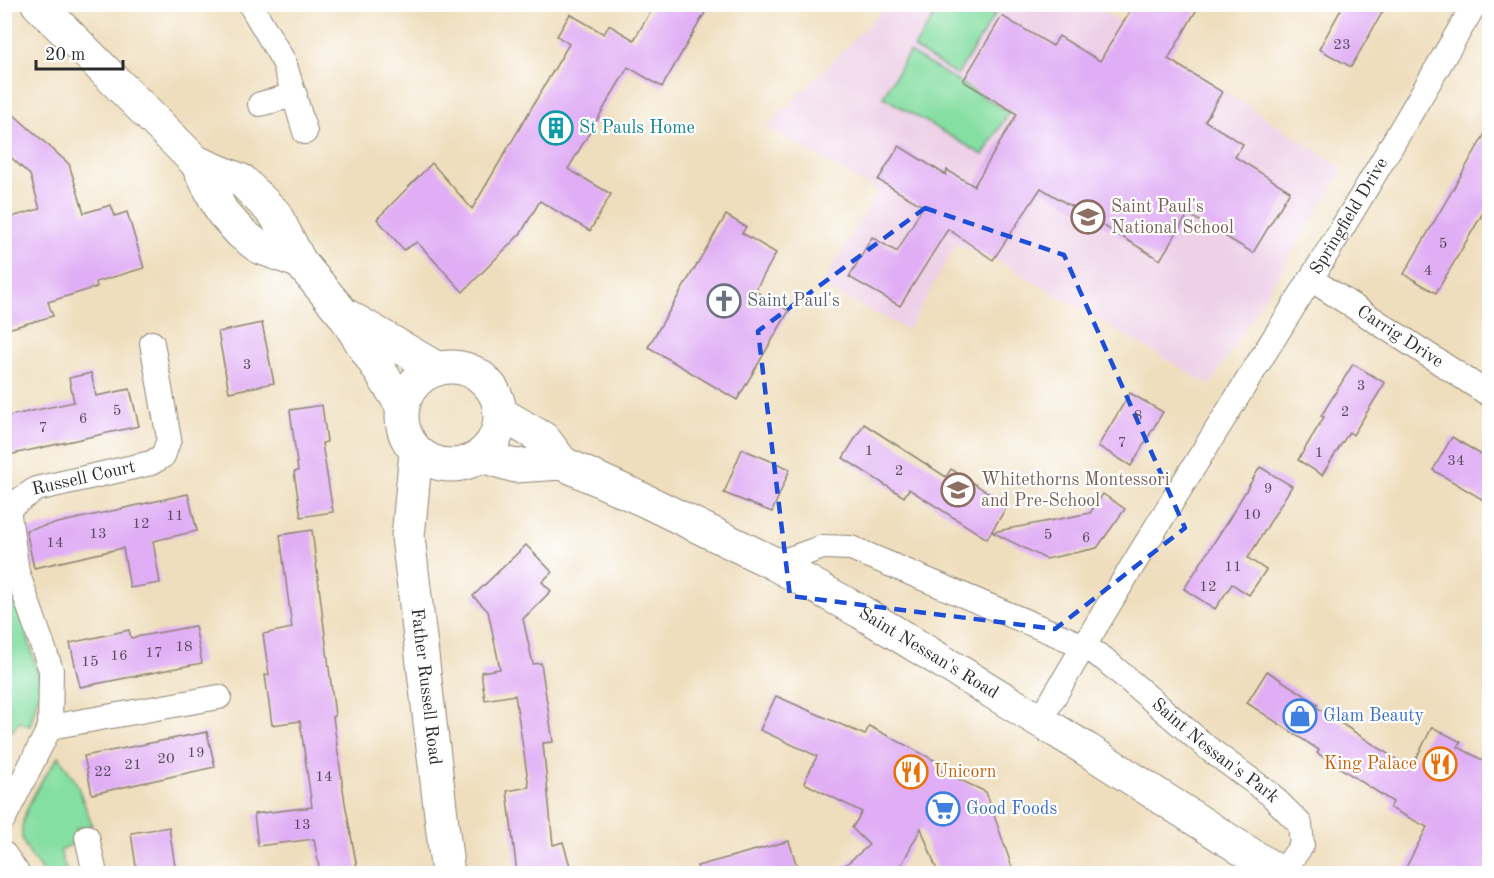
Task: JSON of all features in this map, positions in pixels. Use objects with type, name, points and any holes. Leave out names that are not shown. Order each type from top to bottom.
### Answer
[{"type":"main road","points":[[38,4],[196,162],[222,212],[241,233],[259,248],[300,262],[344,315],[403,407]]},
{"type":"main road","points":[[344,315],[438,369]]},
{"type":"main road","points":[[452,367],[468,370],[482,378],[495,394],[500,412],[496,435],[481,456],[465,463],[447,465],[436,463],[416,451],[404,431],[403,407],[406,396],[421,377],[438,369],[452,367]]},
{"type":"main road","points":[[500,412],[544,439],[561,463]]},
{"type":"main road","name":"Father Russell Road","points":[[416,451],[408,537],[448,873]]},
{"type":"main road","name":"Saint Nessan's Road","points":[[481,456],[515,466],[561,463],[775,564],[861,612],[1040,721],[1281,873]]},
{"type":"main road","points":[[410,500],[447,465]]},
{"type":"street","points":[[250,4],[284,62],[305,132]]},
{"type":"street","name":"Springfield Drive","points":[[1083,646],[1311,279],[1475,4]]},
{"type":"street","points":[[260,104],[295,95]]},
{"type":"street","name":"Carrig Drive","points":[[1311,279],[1490,395]]},
{"type":"street","name":"Russell Court","points":[[4,818],[50,727],[51,670],[17,572],[8,508],[36,489],[151,463],[163,456],[169,439],[152,343]]},
{"type":"street","name":"Saint Nessan's Park","points":[[775,564],[823,546],[851,548],[1083,646],[1104,659],[1209,749],[1270,794],[1300,824],[1302,844],[1281,873]]},
{"type":"street","points":[[1040,721],[1083,646]]},
{"type":"street","points":[[50,727],[219,697]]},
{"type":"street","points":[[87,837],[94,873]]},
{"type":"street","points":[[4,854],[18,873]]},
{"type":"highlighted area","points":[[925,208],[1064,255],[1185,528],[1055,629],[790,596],[758,331]]},
{"type":"shaded area","name":"Saint Paul's National School","points":[[888,5],[1094,5],[1344,169],[1210,385],[1002,263],[956,244],[908,330],[821,286],[878,191],[767,127]]},
{"type":"green space","points":[[941,5],[1001,5],[957,75],[914,48]]},
{"type":"green space","points":[[909,52],[1009,112],[983,155],[883,97]]},
{"type":"green space","points":[[4,551],[8,588],[25,627],[41,685],[30,726],[19,722],[5,740]]},
{"type":"green space","points":[[59,756],[77,784],[92,825],[76,829],[76,841],[60,851],[67,873],[43,873],[23,841],[23,820],[33,797]]},
{"type":"building","name":"St Pauls Home","points":[[655,4],[710,4],[662,87],[628,67],[568,169],[611,194],[590,231],[540,201],[521,233],[463,292],[417,242],[404,250],[377,219],[432,163],[472,209],[569,44],[557,36],[570,14],[604,34],[609,25],[634,40]]},
{"type":"building","name":"Saint Paul's National School","points":[[1134,4],[1200,4],[1168,59],[1222,92],[1205,121],[1243,144],[1235,157],[1290,191],[1253,253],[1188,214],[1160,260],[1041,188],[993,260],[948,229],[900,306],[849,277],[872,237],[897,252],[923,206],[878,180],[899,146],[946,175],[947,170],[974,186],[1017,114],[963,81],[1002,16],[1053,46],[1059,36],[1100,61]]},
{"type":"building","points":[[1344,4],[1387,4],[1351,67],[1319,49]]},
{"type":"building","points":[[4,106],[69,164],[84,213],[111,205],[115,216],[127,212],[144,268],[96,282],[97,287],[48,302],[53,316],[4,330],[4,219],[40,209],[30,175],[4,151]]},
{"type":"building","points":[[1490,125],[1490,201],[1436,293],[1404,274]]},
{"type":"building","name":"Saint Paul's","points":[[726,215],[746,227],[742,233],[776,253],[755,291],[789,311],[737,400],[648,347]]},
{"type":"building","points":[[262,323],[274,383],[229,392],[218,332]]},
{"type":"building","points":[[1353,364],[1385,383],[1353,435],[1349,432],[1322,475],[1298,460],[1324,417],[1321,416]]},
{"type":"building","points":[[91,373],[96,396],[130,389],[139,426],[4,456],[4,417],[74,402],[69,378]]},
{"type":"building","points":[[1130,393],[1163,412],[1131,466],[1098,446]]},
{"type":"building","points":[[322,405],[327,442],[322,443],[333,512],[301,517],[294,472],[298,471],[290,410]]},
{"type":"building","points":[[864,424],[946,477],[951,469],[1008,505],[987,539],[909,489],[904,497],[843,458]]},
{"type":"building","points":[[1452,437],[1490,460],[1490,504],[1433,470]]},
{"type":"building","points":[[742,449],[790,469],[772,512],[724,493]]},
{"type":"building","points":[[1260,467],[1292,486],[1248,558],[1266,570],[1249,595],[1232,584],[1215,609],[1184,589]]},
{"type":"building","points":[[188,494],[197,531],[153,541],[160,583],[130,588],[123,548],[34,568],[26,530]]},
{"type":"building","points":[[1103,494],[1125,509],[1097,548],[1046,559],[992,532],[1090,513]]},
{"type":"building","points":[[312,530],[335,716],[333,717],[358,873],[320,873],[314,839],[258,846],[254,814],[312,807],[300,721],[272,725],[265,675],[269,675],[263,634],[292,628],[280,535]]},
{"type":"building","points":[[526,545],[552,572],[542,582],[551,591],[523,619],[533,664],[541,663],[553,742],[543,743],[553,845],[563,842],[572,873],[517,873],[507,791],[529,787],[515,695],[485,700],[481,672],[500,669],[488,611],[473,596]]},
{"type":"building","points":[[195,626],[202,663],[80,687],[70,643],[129,630],[131,638]]},
{"type":"building","points":[[1267,671],[1318,704],[1316,707],[1411,769],[1432,727],[1461,742],[1458,747],[1490,764],[1490,864],[1484,873],[1403,873],[1427,827],[1390,808],[1393,802],[1317,753],[1319,750],[1247,703]]},
{"type":"building","points":[[776,696],[865,735],[869,726],[938,762],[935,768],[986,792],[1014,873],[938,873],[921,828],[897,873],[836,873],[869,845],[852,828],[862,812],[804,783],[817,756],[760,730]]},
{"type":"building","points":[[207,732],[215,767],[92,794],[84,756]]},
{"type":"building","points":[[169,827],[176,873],[137,873],[131,833]]},
{"type":"building","points":[[789,841],[799,873],[698,873],[697,866]]},
{"type":"place","name":"St Pauls Home","points":[[556,128]]},
{"type":"place","name":"Saint Paul's National School","points":[[1088,217]]},
{"type":"place","name":"Saint Paul's","points":[[724,301]]},
{"type":"place","name":"Whitethorns Montessori and Pre-School","points":[[958,490]]},
{"type":"place","name":"Glam Beauty","points":[[1300,716]]},
{"type":"place","name":"King Palace","points":[[1440,764]]},
{"type":"place","name":"Unicorn","points":[[911,772]]},
{"type":"place","name":"Good Foods","points":[[943,809]]}]
